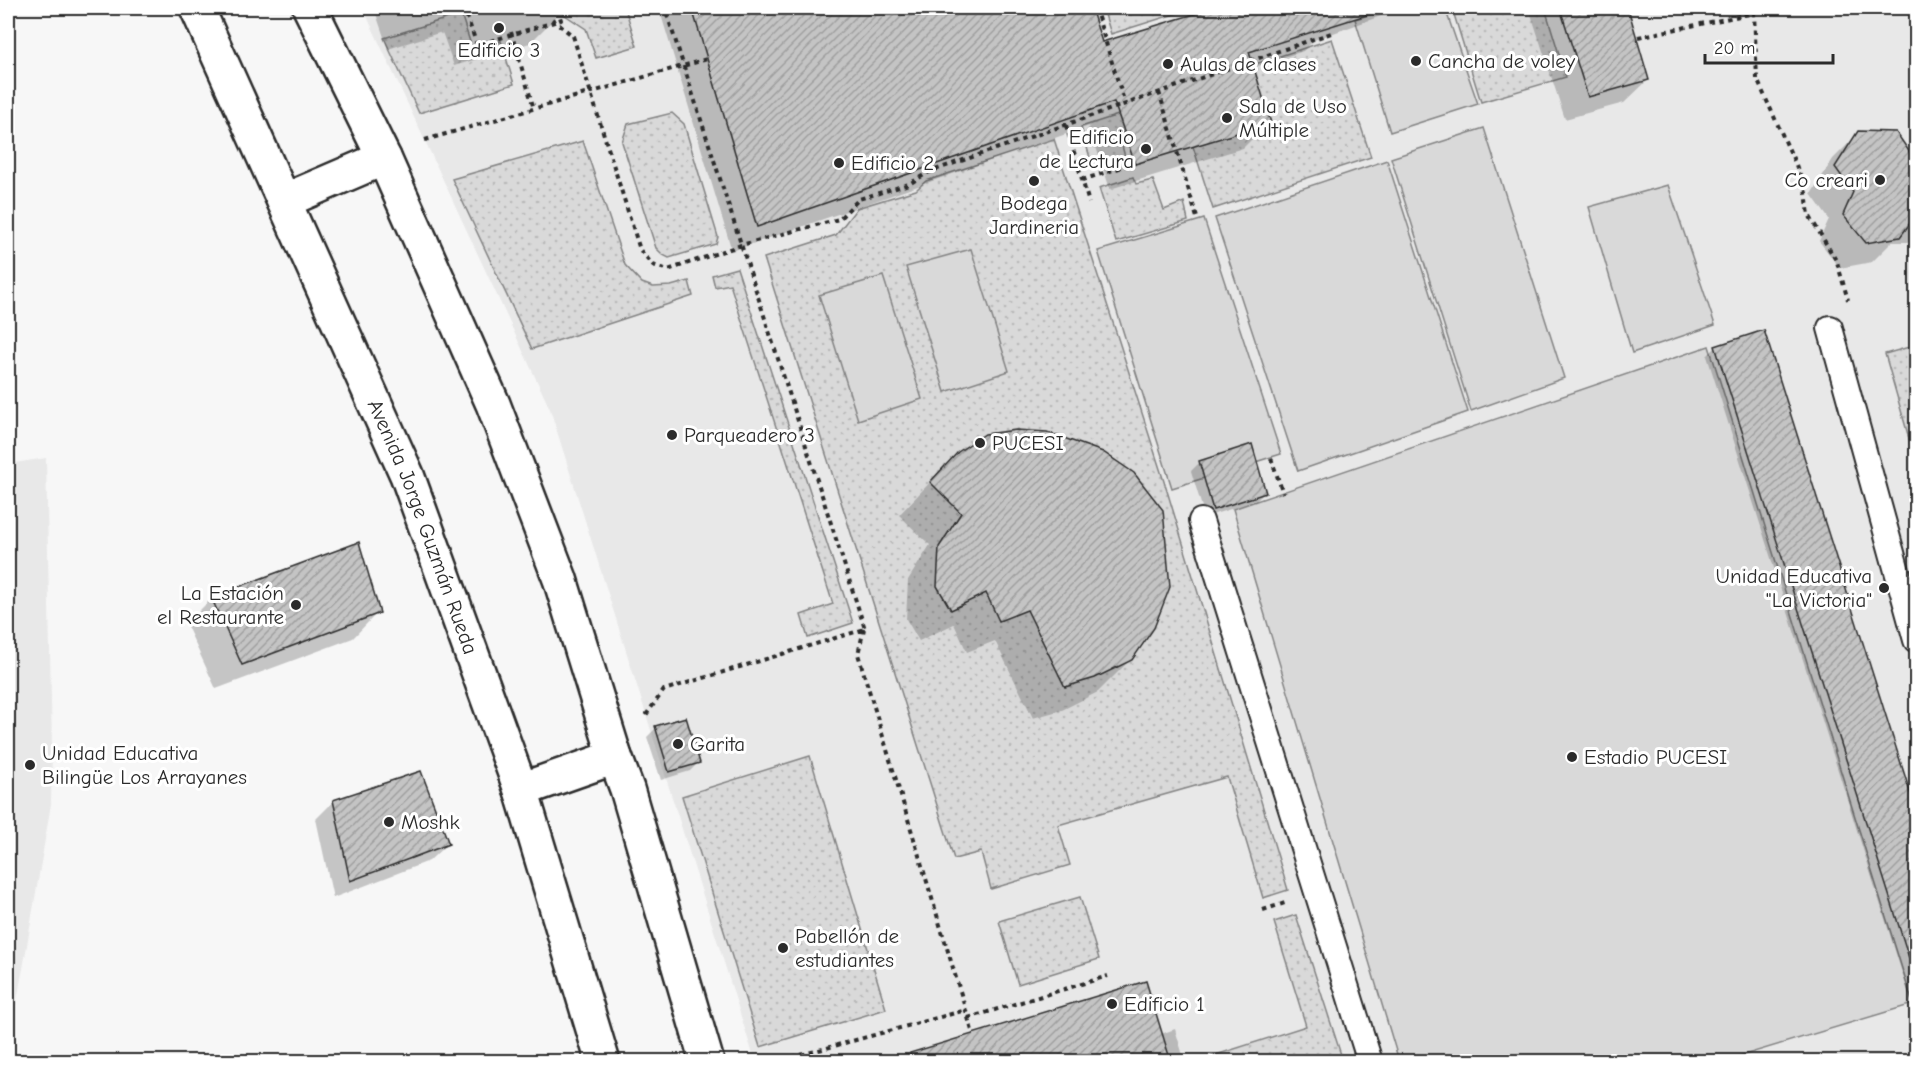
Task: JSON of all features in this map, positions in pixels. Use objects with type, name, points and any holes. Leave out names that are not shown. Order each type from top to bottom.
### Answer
[{"type":"street","name":"Avenida Jorge Guzmán Rueda","points":[[197,8],[407,475],[521,790],[603,1062]]},
{"type":"street","points":[[310,8],[384,159],[493,404],[560,579],[627,789],[708,1062]]},
{"type":"street","points":[[284,201],[384,159]]},
{"type":"street","points":[[521,790],[615,757]]},
{"type":"lane","points":[[1830,328],[1917,640]]},
{"type":"lane","points":[[1201,521],[1370,1062]]},
{"type":"path","points":[[469,10],[465,12],[477,45],[511,33],[561,20],[557,8]]},
{"type":"path","points":[[664,8],[865,629],[858,654],[973,1034]]},
{"type":"path","points":[[1095,8],[1125,104]]},
{"type":"path","points":[[1638,37],[1754,13],[1757,79],[1796,165],[1806,193],[1809,216],[1837,262],[1850,306]]},
{"type":"path","points":[[554,21],[573,36],[640,250],[653,265],[669,270],[741,245],[839,219],[859,199],[909,184],[928,172],[1334,32]]},
{"type":"path","points":[[511,33],[534,109]]},
{"type":"path","points":[[425,140],[707,59]]},
{"type":"path","points":[[1159,92],[1198,221]]},
{"type":"path","points":[[1066,124],[1089,203]]},
{"type":"path","points":[[1082,180],[1135,163]]},
{"type":"path","points":[[1271,458],[1283,493]]},
{"type":"path","points":[[646,715],[664,690],[865,629]]},
{"type":"path","points":[[968,1018],[1108,976]]},
{"type":"path","points":[[775,1062],[966,1010]]},
{"type":"shaded area","points":[[363,8],[1916,8],[1916,1061],[755,1061],[550,409]]},
{"type":"shaded area","points":[[560,8],[625,8],[637,46],[596,58],[586,29],[562,13]]},
{"type":"shaded area","points":[[1103,8],[1190,8],[1191,9],[1111,34]]},
{"type":"shaded area","name":"Cancha de voley","points":[[1393,8],[1445,8],[1478,104],[1390,132],[1355,19]]},
{"type":"shaded area","points":[[1452,8],[1545,8],[1566,77],[1481,102]]},
{"type":"shaded area","points":[[461,14],[473,51],[501,41],[514,84],[419,113],[384,38]]},
{"type":"shaded area","points":[[1332,39],[1371,157],[1213,209],[1175,90]]},
{"type":"shaded area","points":[[1152,104],[1158,122],[1119,134],[1125,157],[1093,168],[1081,127]]},
{"type":"shaded area","points":[[672,113],[684,124],[718,237],[716,244],[669,258],[656,248],[622,142],[628,124]]},
{"type":"shaded area","points":[[1484,128],[1564,378],[1471,411],[1391,158]]},
{"type":"shaded area","points":[[1054,139],[1168,494],[1288,890],[1263,898],[1227,777],[1058,825],[1070,865],[991,889],[981,852],[954,859],[764,258],[836,235],[857,208],[916,190],[926,181]]},
{"type":"shaded area","points":[[583,141],[625,265],[642,283],[653,287],[671,286],[689,281],[693,296],[532,349],[452,179]]},
{"type":"shaded area","points":[[1387,160],[1468,412],[1298,471],[1215,218]]},
{"type":"shaded area","points":[[1133,177],[1136,184],[1153,180],[1164,210],[1184,202],[1188,221],[1116,242],[1099,188]]},
{"type":"shaded area","points":[[1668,185],[1715,325],[1632,353],[1589,207]]},
{"type":"shaded area","points":[[1204,219],[1281,454],[1172,488],[1098,251]]},
{"type":"shaded area","points":[[971,249],[1009,371],[945,392],[906,267]]},
{"type":"shaded area","points":[[737,268],[853,623],[808,638],[801,615],[833,604],[730,284],[715,287],[712,275]]},
{"type":"shaded area","points":[[883,276],[922,399],[858,420],[819,295]]},
{"type":"shaded area","points":[[1916,345],[1916,463],[1885,354]]},
{"type":"shaded area","name":"Estadio PUCESI","points":[[1709,346],[1913,1004],[1724,1061],[1399,1061],[1233,509]]},
{"type":"shaded area","name":"Unidad Educativa Bilingüe Los Arrayanes","points":[[46,458],[52,747],[51,804],[8,1043],[8,464]]},
{"type":"shaded area","points":[[810,756],[886,1009],[760,1047],[682,796]]},
{"type":"shaded area","points":[[1080,897],[1099,959],[1018,984],[999,921]]},
{"type":"shaded area","points":[[1296,915],[1343,1061],[1197,1061],[1306,1026],[1274,922]]},
{"type":"building","name":"Edificio 2","points":[[692,8],[1091,8],[1102,42],[1214,8],[1365,8],[1366,15],[1249,52],[1271,123],[1135,164],[1114,102],[757,227]]},
{"type":"building","points":[[1560,8],[1628,8],[1649,80],[1588,97]]},
{"type":"building","name":"Co creari","points":[[1858,131],[1896,132],[1917,163],[1917,214],[1900,237],[1866,243],[1843,215],[1853,192],[1835,167]]},
{"type":"building","points":[[1764,330],[1917,814],[1917,957],[1909,958],[1715,346]]},
{"type":"building","points":[[1016,430],[1047,432],[1103,452],[1134,473],[1163,510],[1170,587],[1154,628],[1132,660],[1095,678],[1065,687],[1027,610],[999,621],[986,593],[951,610],[937,586],[939,547],[961,513],[930,482],[958,452],[985,434]]},
{"type":"building","points":[[1252,444],[1266,493],[1213,510],[1199,461]]},
{"type":"building","name":"La Estación el Restaurante","points":[[359,542],[380,613],[242,665],[211,597]]},
{"type":"building","name":"Garita","points":[[686,717],[700,763],[669,772],[655,726]]},
{"type":"building","name":"Moshk","points":[[421,771],[449,844],[350,881],[333,800]]},
{"type":"building","name":"Edificio 1","points":[[1146,981],[1171,1062],[911,1062],[910,1053]]},
{"type":"place","name":"Edificio 3","points":[[499,28]]},
{"type":"place","name":"Cancha de voley","points":[[1416,61]]},
{"type":"place","name":"Aulas de clases","points":[[1168,64]]},
{"type":"place","name":"Sala de Uso Múltiple","points":[[1227,118]]},
{"type":"place","name":"Edificio de Lectura","points":[[1146,149]]},
{"type":"place","name":"Edificio 2","points":[[839,163]]},
{"type":"place","name":"Co creari","points":[[1880,180]]},
{"type":"place","name":"Bodega Jardineria","points":[[1034,181]]},
{"type":"place","name":"Parqueadero 3","points":[[672,435]]},
{"type":"place","name":"PUCESI","points":[[980,443]]},
{"type":"place","name":"Unidad Educativa \"La Victoria\"","points":[[1884,588]]},
{"type":"place","name":"La Estación el Restaurante","points":[[296,605]]},
{"type":"place","name":"Garita","points":[[678,744]]},
{"type":"place","name":"Estadio PUCESI","points":[[1572,757]]},
{"type":"place","name":"Unidad Educativa Bilingüe Los Arrayanes","points":[[30,765]]},
{"type":"place","name":"Moshk","points":[[389,822]]},
{"type":"place","name":"Pabellón de estudiantes","points":[[783,948]]},
{"type":"place","name":"Edificio 1","points":[[1112,1004]]}]
